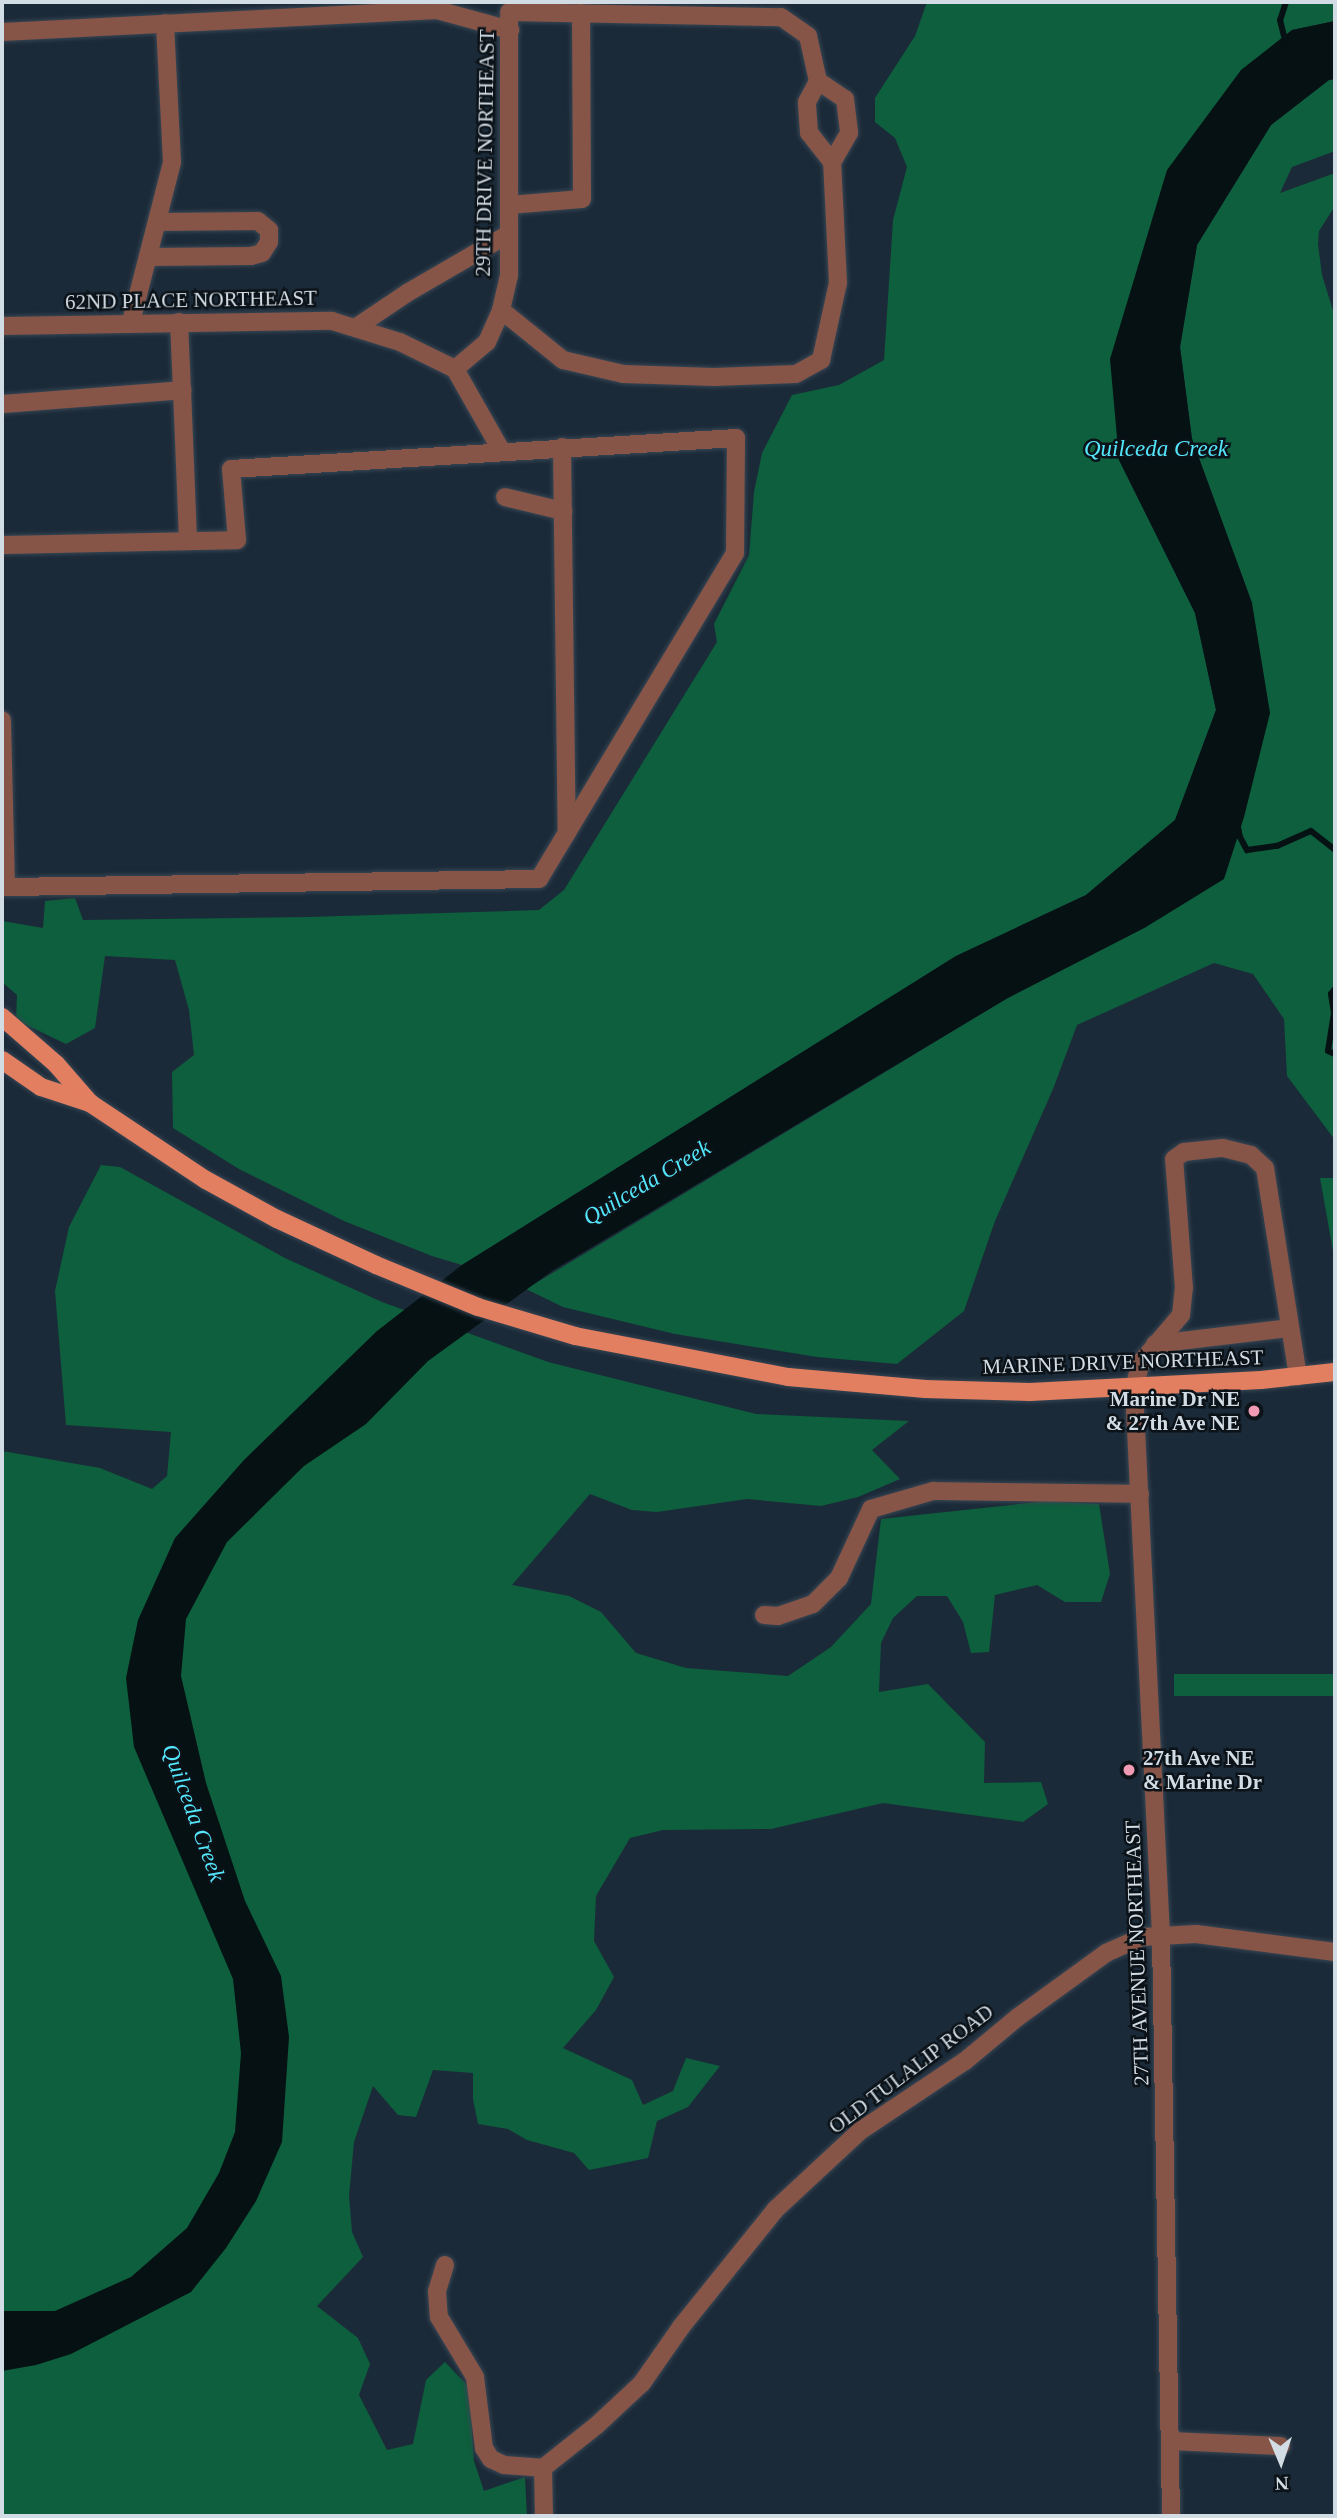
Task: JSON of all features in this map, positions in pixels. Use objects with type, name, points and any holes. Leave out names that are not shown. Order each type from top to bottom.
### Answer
[{"type":"main road","name":"MARINE DRIVE NORTHEAST","points":[[2,1017],[56,1064],[90,1102],[206,1180],[277,1219],[478,1307],[575,1336],[788,1377],[925,1389],[1030,1392],[1134,1388],[1335,1372]]},
{"type":"main road","name":"MARINE DRIVE NORTHEAST","points":[[2,1060],[41,1087],[90,1102]]},
{"type":"street","points":[[2,32],[437,10],[509,14],[781,17],[808,36],[818,81],[807,102],[809,133],[832,162]]},
{"type":"street","points":[[509,205],[582,199],[581,13]]},
{"type":"street","name":"29TH DRIVE NORTHEAST","points":[[454,369],[487,342],[501,310],[509,276],[509,14]]},
{"type":"street","points":[[131,322],[172,162],[165,23]]},
{"type":"street","points":[[501,310],[563,360],[623,374],[714,377],[796,374],[821,360],[838,283],[832,162],[849,133],[845,99],[818,81]]},
{"type":"street","points":[[148,257],[251,256],[262,253],[269,242],[269,230],[258,221],[157,222]]},
{"type":"street","points":[[355,328],[407,293],[507,235]]},
{"type":"street","name":"62ND PLACE NORTHEAST","points":[[2,326],[332,321],[400,342],[454,369]]},
{"type":"street","points":[[179,322],[188,541]]},
{"type":"street","points":[[454,369],[501,450]]},
{"type":"street","points":[[2,404],[182,390]]},
{"type":"street","points":[[2,545],[237,540],[231,469],[501,450],[736,438],[735,553],[539,879],[6,887],[2,720]]},
{"type":"street","points":[[562,447],[567,833]]},
{"type":"street","points":[[505,497],[563,511]]},
{"type":"street","points":[[1134,1388],[1141,1362],[1181,1315],[1184,1288],[1174,1159],[1184,1152],[1223,1148],[1251,1154],[1265,1168],[1298,1376]]},
{"type":"street","points":[[1155,1344],[1290,1328]]},
{"type":"street","name":"27TH AVENUE NORTHEAST","points":[[1134,1388],[1161,1935],[1171,2516]]},
{"type":"street","points":[[764,1615],[778,1616],[813,1604],[839,1578],[872,1509],[933,1491],[1140,1494]]},
{"type":"street","name":"OLD TULALIP ROAD","points":[[543,2468],[597,2425],[642,2383],[681,2327],[776,2209],[860,2131],[965,2061],[1018,2017],[1106,1953],[1142,1937],[1196,1934],[1335,1952]]},
{"type":"street","points":[[445,2265],[437,2291],[439,2317],[475,2377],[484,2448],[491,2459],[504,2465],[543,2468],[544,2516]]},
{"type":"street","points":[[1170,2441],[1281,2446]]},
{"type":"green space","points":[[927,2],[1335,2],[1335,21],[1292,30],[1242,70],[1119,460],[1195,613],[1216,710],[1175,820],[1086,895],[956,956],[462,1265],[344,1221],[239,1169],[173,1128],[172,1072],[194,1055],[189,1010],[175,960],[105,956],[95,1028],[66,1044],[16,1020],[17,995],[2,982],[2,921],[43,928],[45,901],[75,898],[83,920],[308,917],[539,910],[564,890],[717,642],[714,624],[749,555],[754,492],[762,453],[792,395],[839,385],[884,360],[893,220],[907,167],[895,138],[875,122],[875,98],[915,36]]},
{"type":"green space","points":[[1335,79],[1335,151],[1292,167],[1280,193],[1335,173],[1335,206],[1319,231],[1318,244],[1322,275],[1335,317],[1335,1140],[1287,1076],[1284,1019],[1253,974],[1214,963],[1077,1025],[1053,1089],[995,1221],[964,1311],[897,1364],[817,1357],[675,1334],[563,1307],[526,1289],[1006,999],[1146,927],[1252,603],[1192,439],[1180,347],[1197,245],[1271,125],[1329,80]]},
{"type":"green space","points":[[101,1165],[120,1167],[285,1258],[382,1302],[548,1362],[756,1414],[909,1421],[872,1450],[900,1479],[858,1497],[821,1506],[747,1499],[657,1512],[632,1510],[590,1494],[512,1585],[569,1596],[601,1612],[636,1653],[686,1668],[788,1676],[831,1647],[871,1604],[881,1519],[1047,1501],[1099,1504],[1110,1574],[1101,1602],[1065,1602],[1037,1585],[995,1595],[989,1652],[971,1653],[963,1622],[947,1596],[917,1596],[893,1618],[881,1643],[879,1692],[928,1684],[985,1742],[984,1783],[1041,1782],[1048,1804],[1023,1822],[883,1803],[771,1829],[663,1830],[630,1838],[596,1896],[594,1941],[614,1977],[596,2010],[563,2048],[632,2080],[643,2105],[673,2091],[686,2058],[720,2066],[688,2107],[657,2121],[648,2158],[589,2170],[574,2153],[527,2140],[508,2129],[478,2124],[473,2099],[473,2073],[433,2070],[416,2117],[398,2115],[373,2086],[354,2142],[349,2196],[352,2232],[363,2257],[317,2306],[358,2338],[370,2364],[359,2395],[387,2450],[413,2444],[426,2380],[445,2362],[469,2387],[474,2461],[484,2491],[525,2477],[527,2516],[2,2516],[2,1451],[100,1468],[152,1489],[167,1476],[171,1432],[66,1425],[55,1291],[69,1227]]},
{"type":"green space","points":[[1320,1178],[1335,1178],[1335,1262]]},
{"type":"green space","points":[[1174,1674],[1335,1674],[1335,1696],[1174,1696]]},
{"type":"water","name":"Quilceda Creek","points":[[1335,21],[1335,79],[1329,80],[1271,125],[1197,245],[1180,347],[1192,439],[1252,603],[1270,713],[1244,817],[1224,879],[1146,927],[1006,999],[552,1271],[428,1361],[366,1424],[304,1466],[227,1542],[186,1619],[181,1676],[206,1783],[245,1901],[281,1976],[289,2037],[282,2142],[256,2201],[226,2248],[191,2292],[71,2354],[36,2365],[2,2371],[2,2311],[55,2311],[131,2277],[187,2228],[219,2173],[235,2132],[241,2053],[233,1979],[134,1747],[126,1678],[138,1620],[175,1538],[244,1460],[377,1331],[462,1265],[956,956],[1086,895],[1175,820],[1216,710],[1195,613],[1119,460],[1110,359],[1167,170],[1241,70],[1292,30]]},
{"type":"waterway","points":[[1286,2],[1280,20],[1286,44]]},
{"type":"waterway","points":[[1238,827],[1247,850],[1277,846],[1311,831],[1335,850]]},
{"type":"waterway","points":[[1335,989],[1331,994],[1334,1013],[1328,1051],[1335,1054]]},
{"type":"place","name":"Marine Dr NE & 27th Ave NE","points":[[1254,1411]]},
{"type":"place","name":"27th Ave NE & Marine Dr","points":[[1129,1770]]}]
